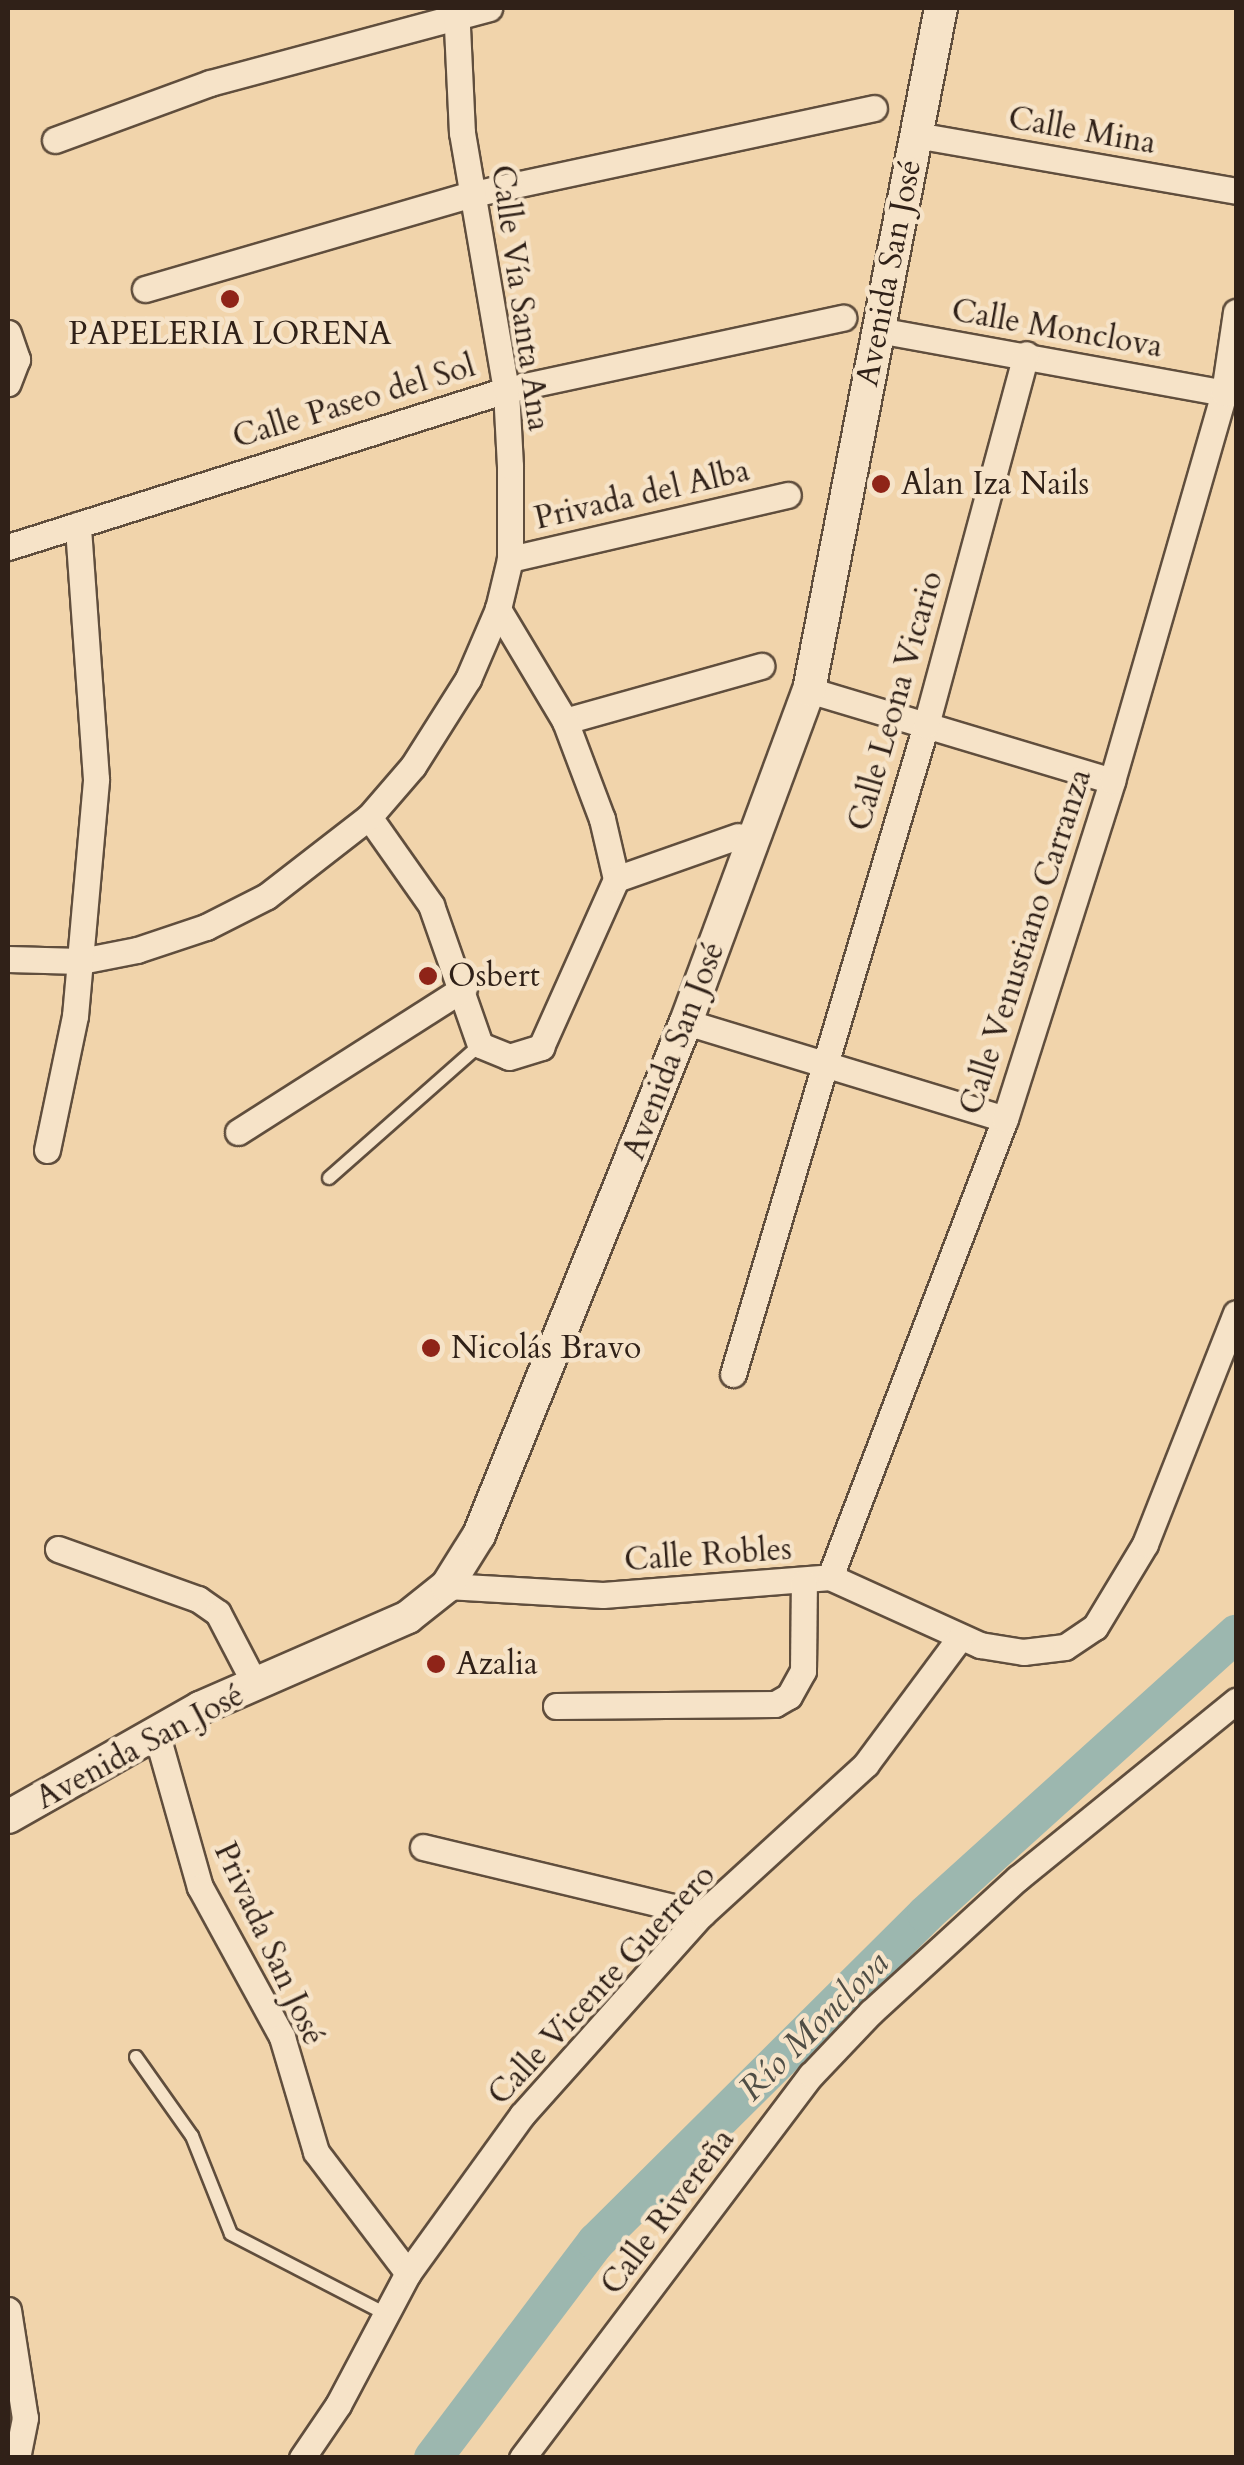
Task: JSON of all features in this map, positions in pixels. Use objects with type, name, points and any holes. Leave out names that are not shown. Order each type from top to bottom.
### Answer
[{"type":"street","points":[[55,140],[210,84],[456,11],[490,8]]},
{"type":"street","name":"Avenida San José","points":[[8,1816],[156,1732],[392,1624],[447,1586],[479,1535],[686,1022],[809,690],[940,8]]},
{"type":"street","name":"Calle Vía Santa Ana","points":[[8,959],[81,962],[206,927],[267,896],[369,817],[444,720],[498,609],[510,559],[506,390],[473,194],[456,11]]},
{"type":"street","points":[[145,290],[473,194],[874,108]]},
{"type":"street","name":"Calle Mina","points":[[916,135],[1236,191]]},
{"type":"street","name":"Calle Venustiano Carranza","points":[[830,1577],[1004,1118],[1112,781],[1224,393],[1236,312]]},
{"type":"street","name":"Calle Paseo del Sol","points":[[8,547],[506,390],[843,318]]},
{"type":"street","name":"Calle Monclova","points":[[878,330],[1224,393]]},
{"type":"street","points":[[8,333],[17,359],[8,383]]},
{"type":"street","name":"Calle Leona Vicario","points":[[733,1374],[820,1064],[926,725],[1026,354]]},
{"type":"street","name":"Privada del Alba","points":[[510,559],[788,495]]},
{"type":"street","points":[[46,1150],[81,962],[96,780],[78,526]]},
{"type":"street","points":[[369,817],[431,905],[464,988],[480,1045],[496,1055],[522,1056],[548,1040],[616,880],[602,819],[565,721],[498,609]]},
{"type":"street","points":[[565,721],[761,666]]},
{"type":"street","points":[[809,690],[1112,781]]},
{"type":"street","points":[[616,880],[738,836]]},
{"type":"street","points":[[238,1132],[464,988]]},
{"type":"street","points":[[686,1022],[1004,1118]]},
{"type":"street","name":"Calle Robles","points":[[447,1586],[603,1595],[830,1577],[959,1639],[999,1650],[1046,1650],[1082,1640],[1095,1627],[1156,1522],[1236,1313]]},
{"type":"street","points":[[58,1549],[198,1599],[218,1613],[256,1686]]},
{"type":"street","points":[[556,1706],[775,1704],[789,1696],[803,1671],[804,1582]]},
{"type":"street","name":"Calle Vicente Guerrero","points":[[302,2458],[389,2315],[408,2274],[537,2096],[702,1914],[856,1776],[959,1639]]},
{"type":"street","name":"Calle Rivereña","points":[[522,2458],[847,2037],[1018,1878],[1236,1701]]},
{"type":"street","name":"Privada San José","points":[[156,1732],[200,1887],[282,2037],[316,2152],[408,2274]]},
{"type":"street","points":[[423,1847],[702,1914]]},
{"type":"street","points":[[8,2310],[25,2418],[16,2458]]},
{"type":"lane","points":[[330,1178],[480,1045]]},
{"type":"lane","points":[[136,2058],[192,2136],[231,2234],[389,2315]]},
{"type":"waterway","name":"Río Monclova","points":[[433,2458],[596,2242],[926,1914],[1236,1634]]},
{"type":"place","name":"PAPELERIA LORENA","points":[[230,299]]},
{"type":"place","name":"Alan Iza Nails","points":[[881,484]]},
{"type":"place","name":"Osbert","points":[[428,976]]},
{"type":"place","name":"Nicolás Bravo","points":[[431,1348]]},
{"type":"place","name":"Azalia","points":[[436,1664]]}]
